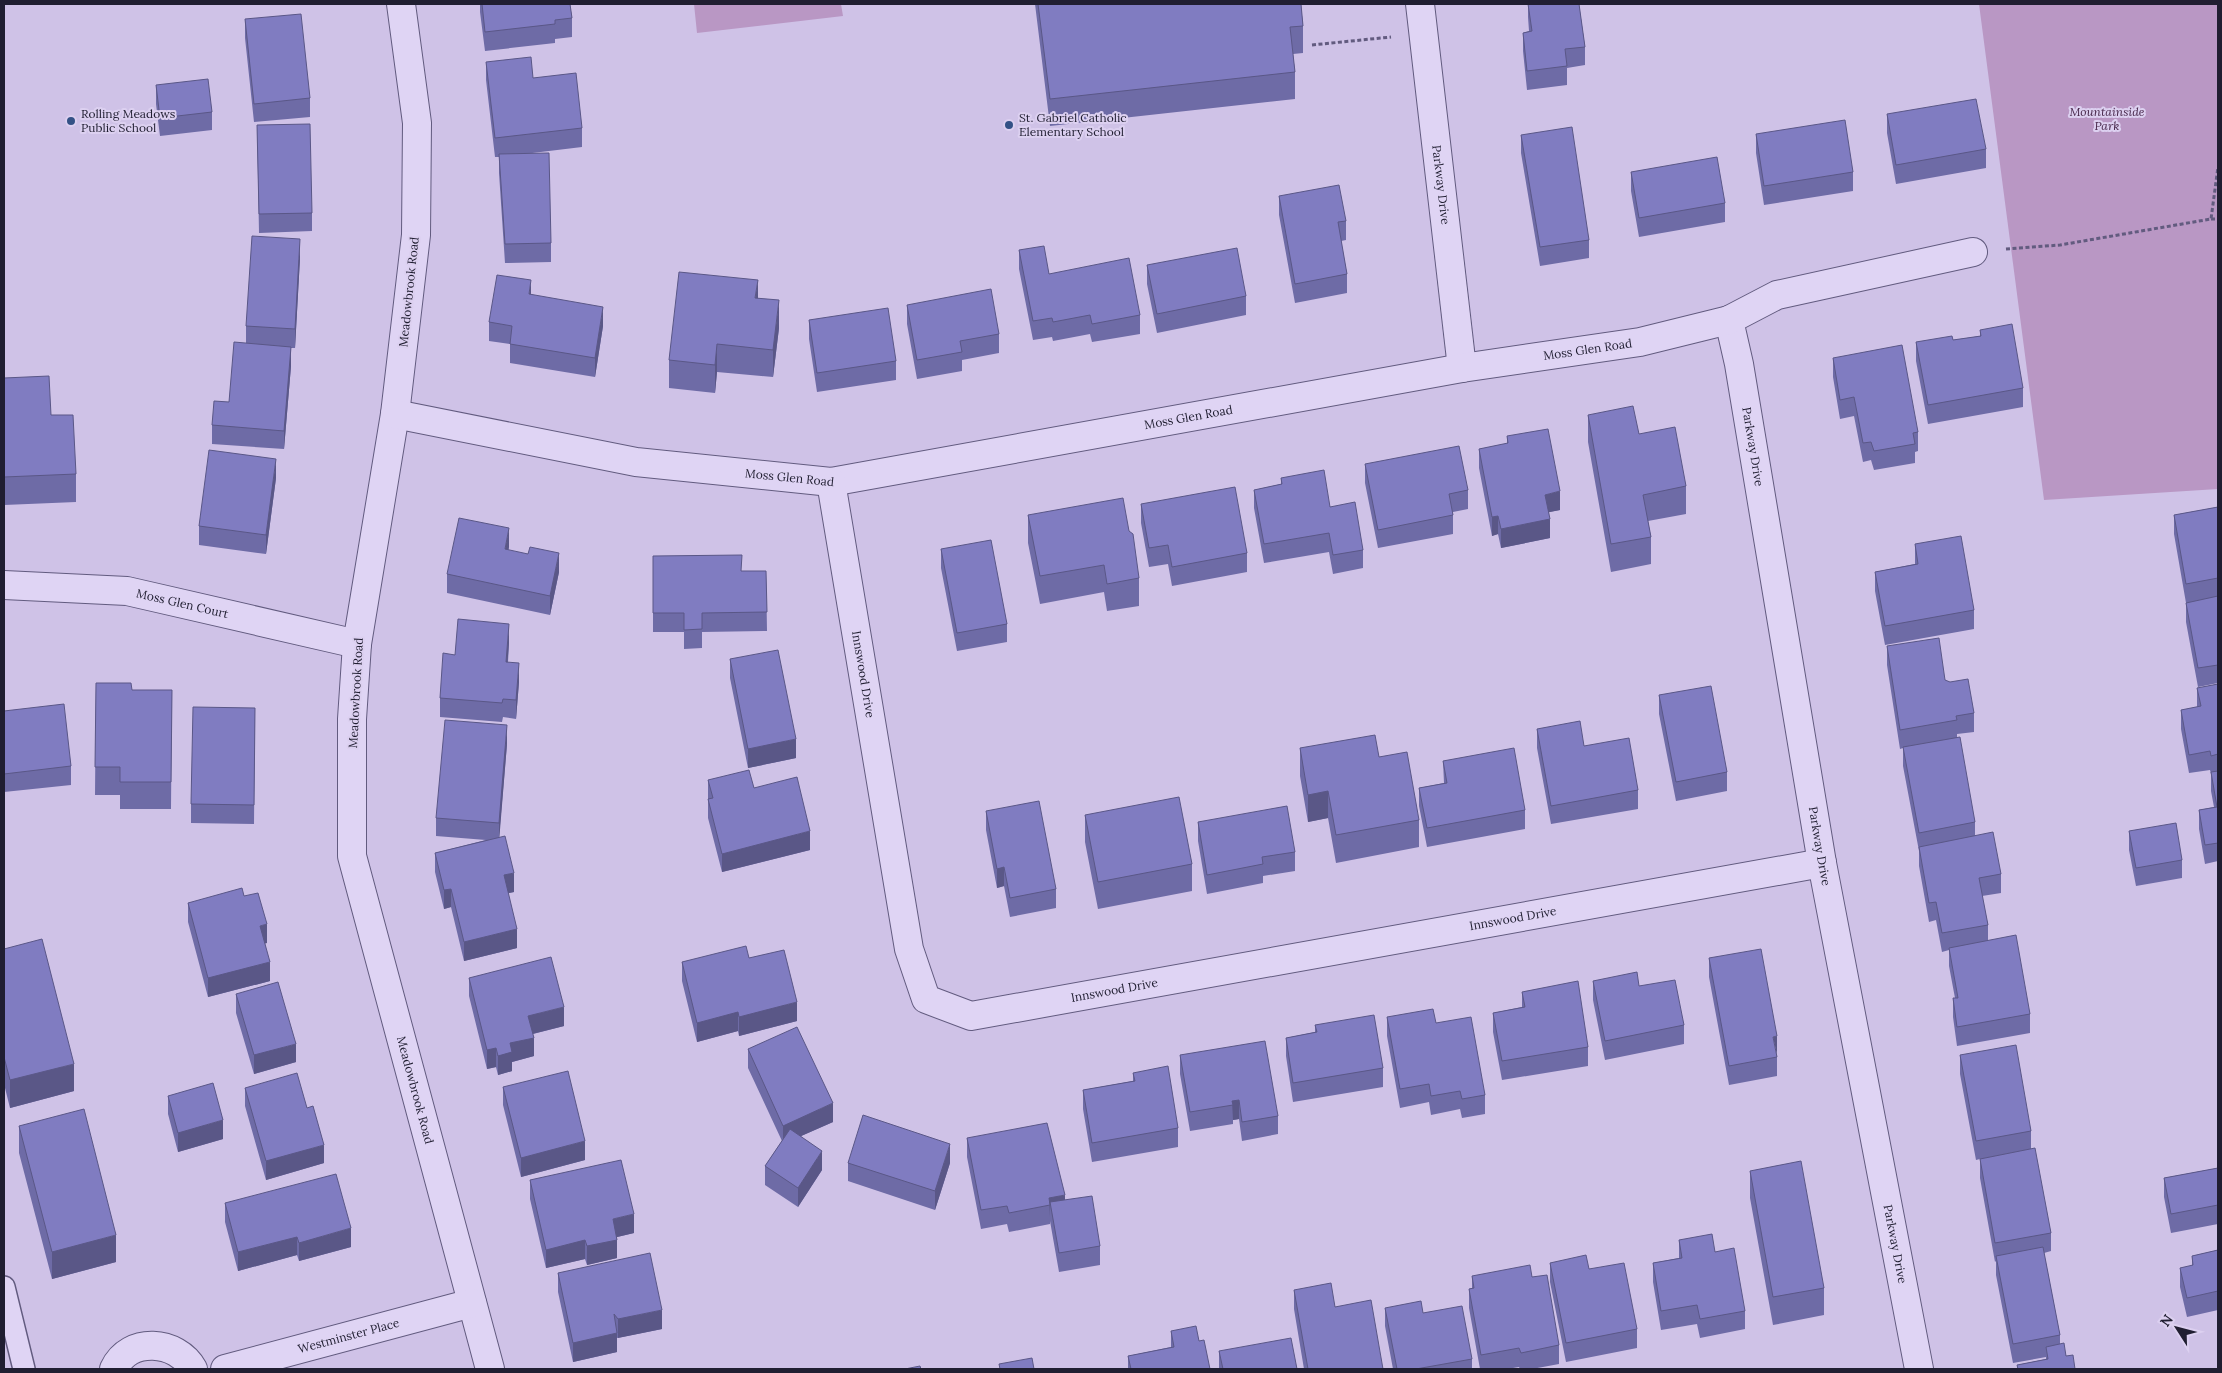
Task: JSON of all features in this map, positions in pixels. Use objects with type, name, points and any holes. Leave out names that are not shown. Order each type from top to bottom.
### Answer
[{"type":"street","name":"Meadowbrook Road","points":[[401,4],[417,123],[416,235],[395,414],[357,644],[352,719],[352,856],[490,1369]]},
{"type":"street","name":"Parkway Drive","points":[[1420,4],[1462,368]]},
{"type":"street","name":"Moss Glen Road","points":[[395,414],[636,462],[831,482],[1462,368],[1640,342],[1729,320],[1777,295],[1973,252]]},
{"type":"street","name":"Parkway Drive","points":[[1729,320],[1739,364],[1822,863],[1919,1369]]},
{"type":"street","name":"Innswood Drive","points":[[831,482],[909,949],[926,999],[971,1016],[1822,863]]},
{"type":"street","name":"Moss Glen Court","points":[[4,585],[127,591],[357,644]]},
{"type":"street","name":"Westminster Place","points":[[224,1369],[472,1302]]},
{"type":"street","points":[[114,1369],[127,1353],[142,1346],[160,1345],[176,1351],[189,1362],[193,1369]]},
{"type":"lane","points":[[4,1287],[24,1369]]},
{"type":"path","points":[[1312,45],[1424,34]]},
{"type":"path","points":[[2211,219],[2218,168]]},
{"type":"path","points":[[1973,252],[2060,245],[2218,219]]},
{"type":"green space","points":[[694,4],[841,4],[843,16],[697,33]]},
{"type":"green space","name":"Mountainside Park","points":[[1979,4],[2218,4],[2218,489],[2044,500]]},
{"type":"building","points":[[482,4],[570,4],[572,18],[555,20],[555,24],[485,32]]},
{"type":"building","points":[[1038,4],[1301,4],[1303,26],[1290,27],[1295,72],[1050,99]]},
{"type":"building","points":[[1528,4],[1579,4],[1585,47],[1565,49],[1567,66],[1527,71],[1523,33],[1532,31]]},
{"type":"building","points":[[301,14],[310,98],[254,104],[245,19]]},
{"type":"building","points":[[531,57],[533,78],[576,73],[582,128],[495,138],[486,62]]},
{"type":"building","points":[[208,79],[212,112],[160,118],[156,85]]},
{"type":"building","points":[[1976,99],[1986,149],[1896,165],[1887,114]]},
{"type":"building","points":[[1845,120],[1853,172],[1764,186],[1756,134]]},
{"type":"building","points":[[310,124],[312,213],[259,214],[257,125]]},
{"type":"building","points":[[1572,127],[1589,240],[1540,247],[1521,135]]},
{"type":"building","points":[[549,153],[551,243],[505,244],[499,154]]},
{"type":"building","points":[[1717,157],[1725,203],[1639,218],[1631,172]]},
{"type":"building","points":[[1339,185],[1346,221],[1338,222],[1347,274],[1295,284],[1279,196]]},
{"type":"building","points":[[252,236],[300,239],[295,329],[246,326]]},
{"type":"building","points":[[1044,246],[1049,274],[1129,258],[1140,315],[1092,324],[1090,315],[1053,322],[1052,318],[1033,321],[1019,250]]},
{"type":"building","points":[[1237,248],[1246,296],[1157,314],[1147,265]]},
{"type":"building","points":[[679,272],[758,280],[755,298],[779,300],[773,350],[717,344],[715,365],[669,360]]},
{"type":"building","points":[[497,275],[531,280],[529,294],[603,307],[595,358],[510,344],[512,326],[489,322]]},
{"type":"building","points":[[991,289],[999,334],[960,341],[962,352],[917,360],[907,305]]},
{"type":"building","points":[[888,308],[896,361],[817,373],[809,320]]},
{"type":"building","points":[[2012,324],[2023,388],[1928,405],[1916,342],[1952,336],[1953,340],[1981,336],[1980,330]]},
{"type":"building","points":[[234,342],[291,347],[284,431],[212,425],[214,401],[229,402]]},
{"type":"building","points":[[1902,345],[1918,432],[1913,433],[1915,444],[1874,451],[1871,442],[1863,443],[1854,397],[1840,400],[1833,358]]},
{"type":"building","points":[[49,376],[51,415],[73,415],[76,474],[4,477],[4,378]]},
{"type":"building","points":[[1633,406],[1639,434],[1675,427],[1686,486],[1643,495],[1651,537],[1611,544],[1588,415]]},
{"type":"building","points":[[1548,429],[1560,491],[1545,495],[1550,519],[1501,529],[1498,516],[1492,517],[1479,449],[1508,443],[1507,436]]},
{"type":"building","points":[[1459,446],[1468,490],[1449,494],[1453,515],[1378,530],[1365,464]]},
{"type":"building","points":[[209,450],[276,459],[266,535],[199,526]]},
{"type":"building","points":[[1324,470],[1330,507],[1355,502],[1363,550],[1333,555],[1329,533],[1264,544],[1254,490],[1282,484],[1281,478]]},
{"type":"building","points":[[1235,487],[1247,553],[1172,567],[1168,545],[1149,548],[1141,504]]},
{"type":"building","points":[[1123,498],[1129,531],[1133,534],[1139,578],[1107,584],[1104,565],[1040,576],[1028,515]]},
{"type":"building","points":[[2218,507],[2218,578],[2186,584],[2174,515]]},
{"type":"building","points":[[459,518],[509,528],[505,549],[528,554],[530,547],[559,553],[550,596],[447,574]]},
{"type":"building","points":[[1961,536],[1974,610],[1885,626],[1875,572],[1918,564],[1915,544]]},
{"type":"building","points":[[991,540],[1007,624],[957,633],[941,549]]},
{"type":"building","points":[[742,555],[741,571],[766,571],[767,612],[702,613],[702,629],[684,630],[684,613],[653,613],[653,556]]},
{"type":"building","points":[[2218,596],[2218,665],[2198,668],[2186,603]]},
{"type":"building","points":[[458,619],[509,624],[506,662],[519,663],[516,700],[503,699],[502,703],[440,698],[443,653],[455,655]]},
{"type":"building","points":[[1939,638],[1945,680],[1950,682],[1968,679],[1974,713],[1956,716],[1957,720],[1900,730],[1887,646]]},
{"type":"building","points":[[778,650],[796,739],[748,749],[730,659]]},
{"type":"building","points":[[96,683],[131,683],[132,690],[172,690],[171,782],[120,782],[120,767],[95,767]]},
{"type":"building","points":[[2218,684],[2218,754],[2211,756],[2210,751],[2189,755],[2181,710],[2201,706],[2197,688]]},
{"type":"building","points":[[1711,686],[1727,772],[1676,782],[1659,695]]},
{"type":"building","points":[[64,704],[71,766],[4,774],[4,711]]},
{"type":"building","points":[[193,707],[255,708],[254,805],[191,804]]},
{"type":"building","points":[[445,720],[507,725],[499,823],[436,818]]},
{"type":"building","points":[[1580,721],[1584,746],[1629,738],[1638,790],[1551,806],[1537,729]]},
{"type":"building","points":[[1375,735],[1379,757],[1407,752],[1419,820],[1336,835],[1328,791],[1308,795],[1300,748]]},
{"type":"building","points":[[1960,737],[1975,822],[1919,833],[1903,747]]},
{"type":"building","points":[[1514,748],[1525,810],[1427,828],[1419,788],[1447,783],[1443,761]]},
{"type":"building","points":[[749,770],[754,788],[797,777],[810,831],[722,854],[708,799],[713,798],[708,780]]},
{"type":"building","points":[[2218,771],[2218,843],[2205,845],[2199,810],[2217,807],[2211,772]]},
{"type":"building","points":[[1179,797],[1192,864],[1098,882],[1085,815]]},
{"type":"building","points":[[1039,801],[1056,889],[1010,898],[1004,867],[997,869],[986,811]]},
{"type":"building","points":[[1287,806],[1295,852],[1262,857],[1263,864],[1207,875],[1198,822]]},
{"type":"building","points":[[2176,823],[2182,860],[2136,868],[2129,831]]},
{"type":"building","points":[[1993,832],[2001,874],[1979,878],[1988,925],[1942,933],[1936,902],[1929,903],[1919,847]]},
{"type":"building","points":[[505,836],[514,873],[504,875],[517,929],[464,942],[451,889],[444,890],[435,853]]},
{"type":"building","points":[[242,888],[244,896],[258,893],[267,924],[260,926],[270,962],[208,978],[188,903]]},
{"type":"building","points":[[2016,935],[2030,1014],[1957,1027],[1953,998],[1958,998],[1949,948]]},
{"type":"building","points":[[42,939],[74,1064],[10,1080],[4,1057],[4,949]]},
{"type":"building","points":[[746,946],[749,958],[784,950],[797,1002],[739,1017],[738,1012],[697,1023],[682,962]]},
{"type":"building","points":[[1761,949],[1777,1036],[1773,1037],[1777,1057],[1729,1066],[1709,958]]},
{"type":"building","points":[[551,957],[564,1007],[528,1016],[534,1038],[510,1043],[512,1052],[498,1056],[496,1048],[487,1050],[469,978]]},
{"type":"building","points":[[1637,972],[1639,986],[1675,980],[1684,1025],[1605,1041],[1593,981]]},
{"type":"building","points":[[1578,981],[1588,1047],[1502,1061],[1493,1013],[1525,1007],[1522,992]]},
{"type":"building","points":[[278,982],[296,1044],[254,1055],[236,994]]},
{"type":"building","points":[[1433,1009],[1436,1023],[1471,1017],[1485,1095],[1462,1099],[1460,1091],[1431,1096],[1429,1084],[1400,1089],[1387,1017]]},
{"type":"building","points":[[1374,1015],[1383,1068],[1293,1083],[1286,1038],[1317,1032],[1315,1025]]},
{"type":"building","points":[[797,1027],[833,1103],[783,1126],[748,1049]]},
{"type":"building","points":[[1265,1041],[1278,1116],[1242,1122],[1239,1100],[1232,1101],[1233,1105],[1190,1112],[1180,1055]]},
{"type":"building","points":[[2016,1045],[2031,1131],[1976,1141],[1960,1055]]},
{"type":"building","points":[[1168,1066],[1178,1128],[1092,1143],[1083,1090],[1135,1081],[1133,1073]]},
{"type":"building","points":[[568,1071],[585,1141],[521,1158],[503,1087]]},
{"type":"building","points":[[297,1073],[307,1108],[313,1106],[324,1145],[266,1161],[245,1088]]},
{"type":"building","points":[[213,1083],[223,1120],[178,1133],[168,1096]]},
{"type":"building","points":[[84,1109],[116,1235],[52,1252],[19,1126]]},
{"type":"building","points":[[863,1115],[950,1144],[935,1191],[848,1163]]},
{"type":"building","points":[[1047,1123],[1065,1195],[1049,1198],[1050,1205],[1009,1213],[1007,1206],[981,1210],[967,1138]]},
{"type":"building","points":[[790,1129],[822,1151],[798,1188],[765,1166]]},
{"type":"building","points":[[2035,1148],[2051,1233],[1995,1243],[1980,1159]]},
{"type":"building","points":[[621,1160],[634,1214],[613,1219],[617,1240],[587,1246],[585,1240],[546,1250],[530,1180]]},
{"type":"building","points":[[1801,1161],[1824,1288],[1773,1297],[1750,1171]]},
{"type":"building","points":[[2218,1168],[2218,1205],[2171,1214],[2164,1178]]},
{"type":"building","points":[[336,1174],[351,1228],[299,1243],[297,1237],[238,1252],[225,1203]]},
{"type":"building","points":[[1092,1196],[1100,1246],[1059,1253],[1050,1202]]},
{"type":"building","points":[[1712,1234],[1715,1252],[1734,1248],[1745,1311],[1700,1319],[1697,1305],[1661,1311],[1653,1263],[1682,1258],[1679,1240]]},
{"type":"building","points":[[2043,1247],[2060,1335],[2013,1344],[1996,1256]]},
{"type":"building","points":[[2218,1250],[2218,1291],[2187,1298],[2180,1268],[2193,1265],[2192,1256]]},
{"type":"building","points":[[650,1253],[662,1310],[618,1319],[614,1314],[617,1333],[573,1343],[558,1273]]},
{"type":"building","points":[[1586,1255],[1589,1269],[1624,1263],[1637,1329],[1566,1343],[1550,1263]]},
{"type":"building","points":[[1530,1265],[1532,1277],[1547,1275],[1559,1345],[1521,1353],[1519,1348],[1481,1355],[1469,1289],[1474,1288],[1472,1276]]},
{"type":"building","points":[[1331,1283],[1335,1307],[1371,1300],[1383,1369],[1308,1369],[1294,1290]]},
{"type":"building","points":[[1421,1301],[1423,1313],[1462,1306],[1472,1359],[1416,1369],[1397,1369],[1385,1308]]},
{"type":"building","points":[[1196,1326],[1199,1341],[1204,1340],[1210,1369],[1131,1369],[1128,1356],[1174,1347],[1171,1331]]},
{"type":"building","points":[[1291,1338],[1297,1369],[1223,1369],[1219,1351]]},
{"type":"building","points":[[2064,1343],[2066,1356],[2073,1355],[2075,1369],[2018,1369],[2017,1365],[2048,1359],[2046,1347]]},
{"type":"building","points":[[1032,1358],[1034,1369],[1000,1369],[999,1364]]},
{"type":"building","points":[[920,1366],[921,1369],[905,1369]]},
{"type":"place","name":"Rolling Meadows Public School","points":[[71,121]]},
{"type":"place","name":"St. Gabriel Catholic Elementary School","points":[[1009,125]]}]
